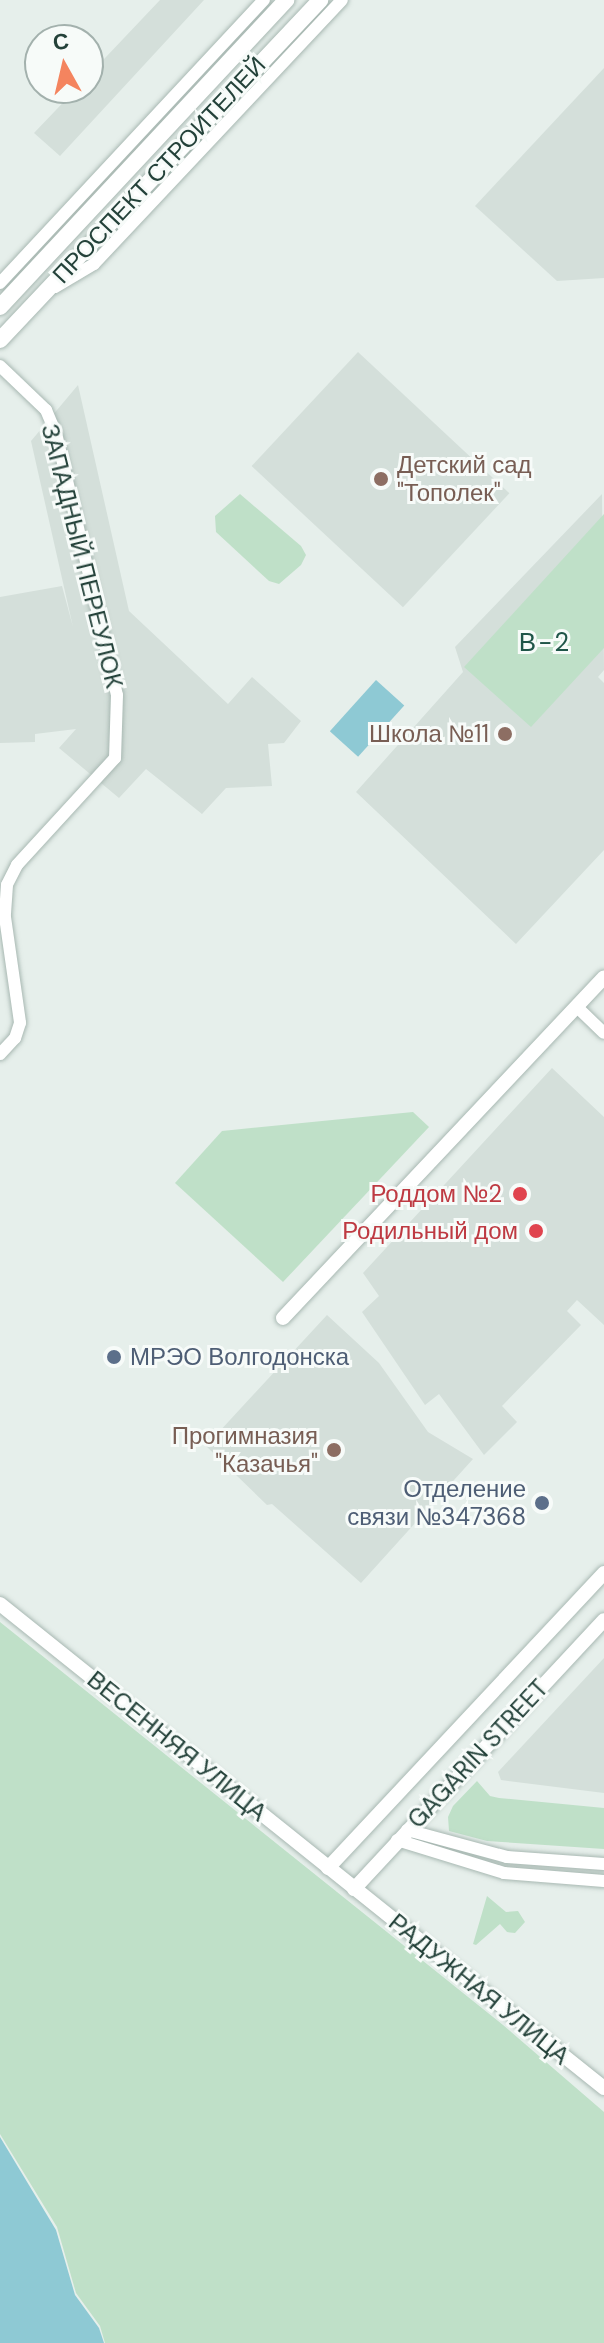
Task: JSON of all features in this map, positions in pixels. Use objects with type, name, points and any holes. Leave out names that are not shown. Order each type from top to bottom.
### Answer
[{"type":"main road","name":"ПРОСПЕКТ СТРОИТЕЛЕЙ","points":[[0,307],[286,0]]},
{"type":"main road","name":"ПРОСПЕКТ СТРОИТЕЛЕЙ","points":[[0,340],[320,0]]},
{"type":"street","points":[[0,283],[264,0]]},
{"type":"street","points":[[42,294],[94,264],[342,0]]},
{"type":"street","name":"ЗАПАДНЫЙ ПЕРЕУЛОК","points":[[0,366],[46,410],[56,433],[117,695],[115,758],[17,865],[7,885],[4,938],[20,1023],[15,1038],[0,1054]]},
{"type":"street","points":[[283,1318],[604,977]]},
{"type":"street","points":[[577,1007],[604,1033]]},
{"type":"street","name":"GAGARIN STREET","points":[[328,1868],[604,1573]]},
{"type":"street","name":"ВЕСЕННЯЯ УЛИЦА","points":[[0,1604],[354,1889]]},
{"type":"street","name":"GAGARIN STREET","points":[[354,1889],[604,1620]]},
{"type":"street","points":[[385,1810],[397,1841]]},
{"type":"street","points":[[365,1831],[504,1873],[604,1881]]},
{"type":"street","points":[[397,1841],[507,1857],[604,1864]]},
{"type":"street","name":"РАДУЖНАЯ УЛИЦА","points":[[354,1889],[604,2088]]},
{"type":"shaded area","points":[[160,0],[204,0],[60,156],[34,133],[62,104],[104,104],[104,59]]},
{"type":"shaded area","points":[[604,68],[604,278],[557,281],[475,206]]},
{"type":"shaded area","name":"Детский сад \"Тополек\"","points":[[358,352],[509,493],[403,607],[252,466]]},
{"type":"shaded area","points":[[78,385],[129,611],[228,704],[252,677],[301,721],[284,743],[268,744],[272,786],[226,788],[202,814],[146,769],[119,798],[59,748],[76,729],[35,734],[35,742],[0,743],[0,597],[62,586],[73,627],[31,441]]},
{"type":"shaded area","name":"Школа №11","points":[[602,494],[604,670],[598,677],[604,683],[604,850],[516,944],[356,792],[463,672],[455,647]]},
{"type":"shaded area","name":"Роддом №2","points":[[552,1068],[604,1117],[604,1325],[577,1300],[567,1311],[581,1325],[502,1406],[517,1422],[484,1455],[439,1394],[425,1405],[362,1312],[379,1296],[363,1273]]},
{"type":"shaded area","name":"Прогимназия \"Казачья\"","points":[[327,1315],[379,1363],[428,1432],[473,1459],[361,1583],[272,1504],[267,1505],[206,1446]]},
{"type":"shaded area","points":[[604,1658],[604,1793],[501,1780],[498,1772]]},
{"type":"green space","points":[[240,494],[301,546],[306,555],[301,565],[279,584],[269,581],[216,532],[215,516]]},
{"type":"green space","points":[[604,514],[604,648],[531,727],[464,667]]},
{"type":"green space","points":[[413,1112],[429,1127],[283,1282],[175,1183],[222,1131]]},
{"type":"green space","points":[[0,1622],[503,2025],[604,2112],[604,2343],[105,2343],[100,2326],[76,2293],[57,2227],[0,2134]]},
{"type":"green space","points":[[477,1781],[490,1796],[499,1798],[604,1808],[604,1849],[487,1841],[449,1831],[448,1817],[453,1806]]},
{"type":"green space","points":[[487,1896],[506,1912],[518,1911],[525,1922],[515,1933],[507,1932],[500,1924],[476,1945],[473,1944]]},
{"type":"water","points":[[376,680],[404,705],[358,757],[330,731]]},
{"type":"water","points":[[0,2137],[56,2230],[75,2295],[99,2328],[104,2343],[0,2343]]},
{"type":"place","name":"Детский сад \"Тополек\"","points":[[381,479]]},
{"type":"place","name":"Школа №11","points":[[505,734]]},
{"type":"place","name":"Роддом №2","points":[[520,1194]]},
{"type":"place","name":"Родильный дом","points":[[536,1231]]},
{"type":"place","name":"МРЭО Волгодонска","points":[[114,1357]]},
{"type":"place","name":"Прогимназия \"Казачья\"","points":[[334,1450]]},
{"type":"place","name":"Отделение связи №347368","points":[[542,1503]]},
{"type":"district","name":"В-2","points":[[545,643]]}]
